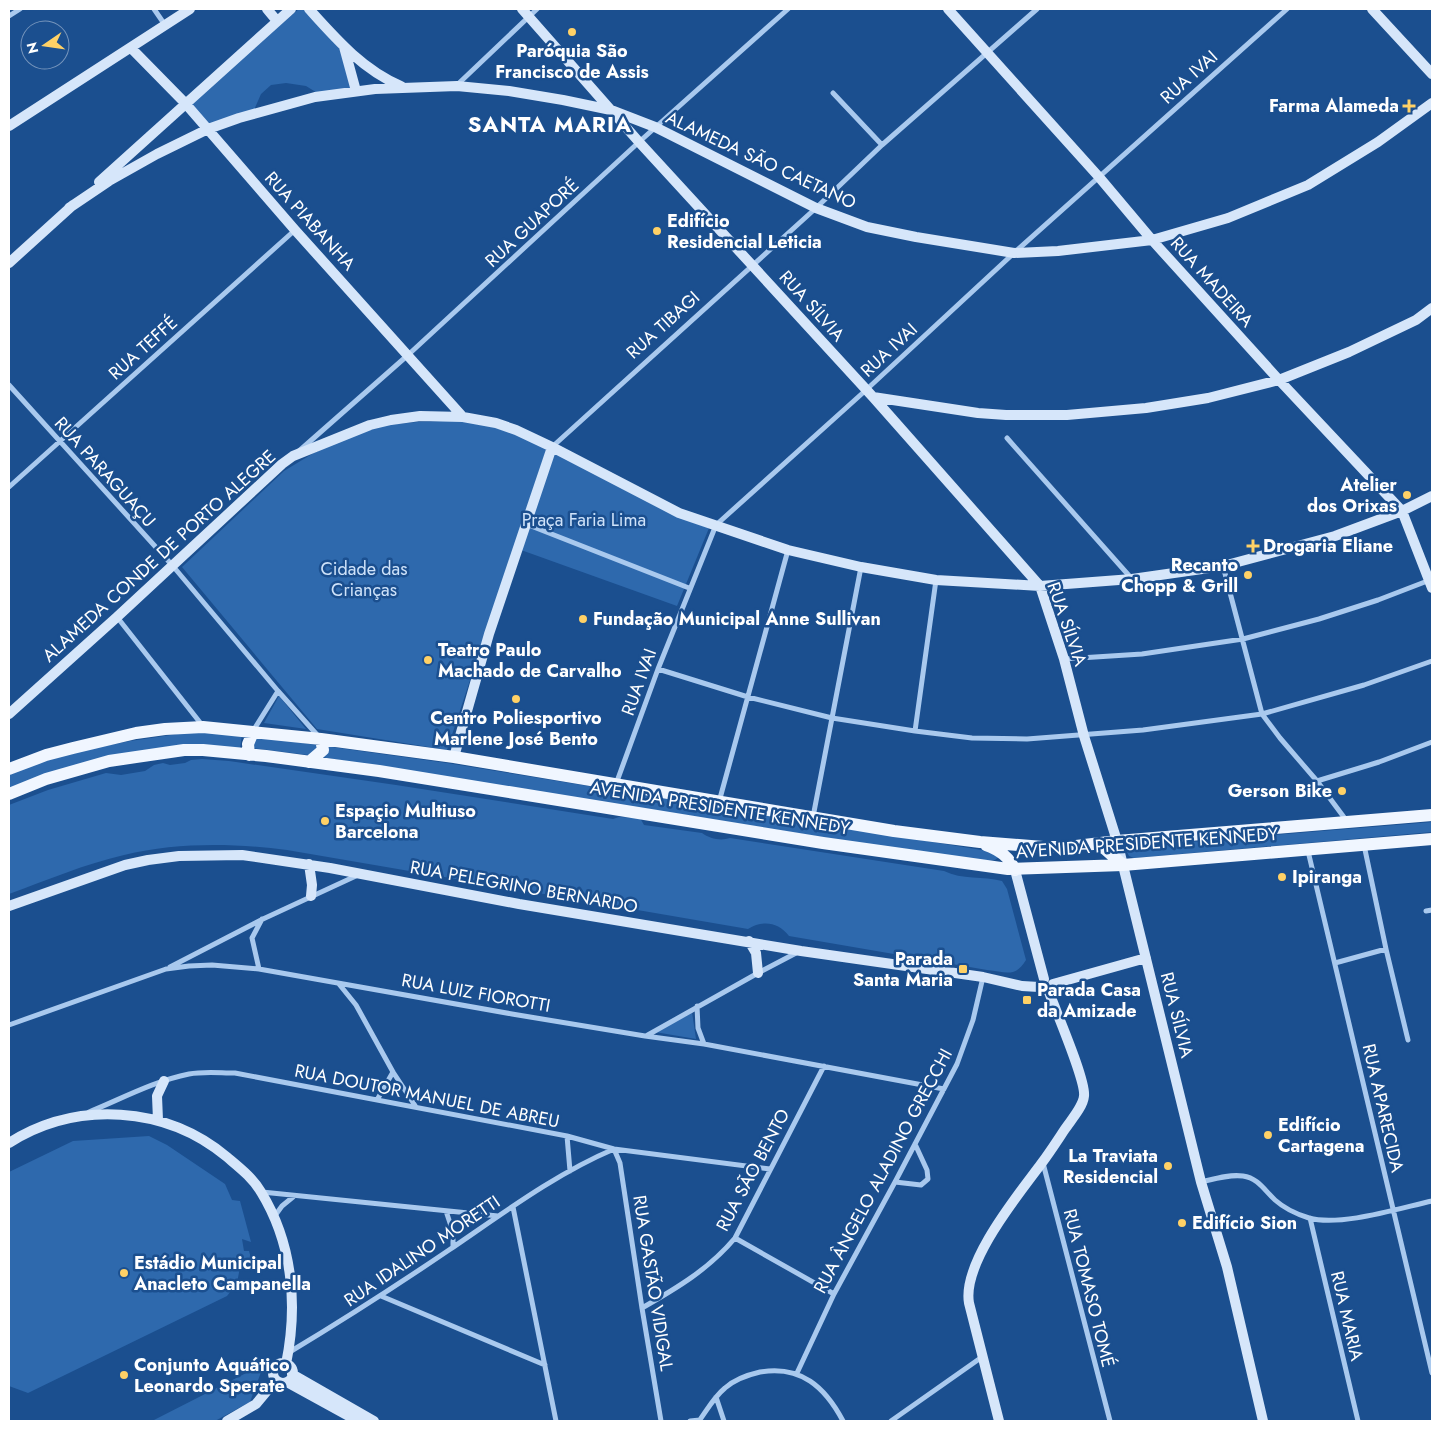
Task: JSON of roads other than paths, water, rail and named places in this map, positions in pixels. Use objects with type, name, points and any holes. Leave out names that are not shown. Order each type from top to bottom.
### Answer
[{"type":"main road","name":"AVENIDA PRESIDENTE KENNEDY","points":[[9,769],[46,755],[136,733],[203,727],[321,739],[454,757],[894,831],[980,842],[1043,847],[1068,847],[1117,841],[1432,815]]},
{"type":"main road","points":[[249,755],[248,744],[253,732]]},
{"type":"main road","points":[[308,762],[323,750],[321,739]]},
{"type":"main road","name":"AVENIDA PRESIDENTE KENNEDY","points":[[9,794],[46,779],[109,761],[184,750],[203,750],[379,771],[832,844],[1016,870],[1123,865],[1432,839]]},
{"type":"main road","points":[[980,842],[1004,854],[1016,870]]},
{"type":"main road","points":[[1096,844],[1105,849],[1123,865]]},
{"type":"main road","points":[[1016,870],[1016,862],[1022,856],[1043,847]]},
{"type":"street","points":[[9,16],[20,9]]},
{"type":"street","points":[[154,9],[165,25]]},
{"type":"street","points":[[9,126],[190,9]]},
{"type":"street","points":[[267,9],[277,21]]},
{"type":"street","name":"ALAMEDA SÃO CAETANO","points":[[9,263],[291,9]]},
{"type":"street","points":[[309,9],[344,46],[373,72],[404,88]]},
{"type":"street","points":[[457,86],[525,13],[537,9]]},
{"type":"street","name":"RUA GUAPORÉ","points":[[293,456],[408,355],[655,127],[788,9]]},
{"type":"street","name":"RUA MADEIRA","points":[[948,9],[1099,177],[1152,240],[1279,380],[1402,511],[1431,582]]},
{"type":"street","name":"RUA TIBAGI","points":[[454,757],[489,634],[552,447],[816,208],[882,144],[1037,9]]},
{"type":"street","name":"RUA IVAI","points":[[616,784],[689,588],[716,525],[870,394],[1014,253],[1287,9]]},
{"type":"street","points":[[1372,9],[1432,74]]},
{"type":"street","name":"RUA SÍLVIA","points":[[525,13],[639,142],[870,394],[1040,586],[1064,659],[1084,736],[1117,841],[1201,1182],[1227,1267],[1264,1421]]},
{"type":"street","points":[[344,46],[356,91]]},
{"type":"street","name":"RUA PIABANHA","points":[[131,48],[185,103],[295,230],[463,417]]},
{"type":"street","name":"ALAMEDA SÃO CAETANO","points":[[68,208],[132,167],[208,129],[239,118],[315,97],[356,91],[457,86],[509,91],[611,110],[655,127],[816,208],[867,227],[1014,253],[1058,251],[1152,240],[1228,218],[1308,185],[1378,142],[1432,103]]},
{"type":"street","points":[[833,93],[882,144]]},
{"type":"street","name":"RUA TEFFÉ","points":[[9,487],[295,230]]},
{"type":"street","points":[[870,394],[978,413],[1006,415],[1067,415],[1146,408],[1208,398],[1279,380],[1350,352],[1416,320],[1432,308]]},
{"type":"street","name":"RUA PARAGUAÇU","points":[[9,385],[172,565],[321,739]]},
{"type":"street","name":"ALAMEDA CONDE DE PORTO ALEGRE","points":[[9,714],[293,456],[370,424],[391,420],[420,416],[463,417],[496,423],[552,447],[679,513],[788,550],[861,567],[936,580],[1040,586],[1132,579],[1223,566],[1335,536],[1402,511],[1432,496]]},
{"type":"street","points":[[1007,438],[1132,579]]},
{"type":"street","points":[[525,524],[689,588]]},
{"type":"street","points":[[719,802],[788,550]]},
{"type":"street","points":[[1223,566],[1262,714],[1348,822]]},
{"type":"street","points":[[813,818],[861,567]]},
{"type":"street","points":[[915,731],[936,580]]},
{"type":"street","points":[[1064,659],[1142,654],[1243,639],[1319,619],[1431,582]]},
{"type":"street","points":[[117,617],[203,727]]},
{"type":"street","points":[[658,669],[748,697],[832,718],[972,738],[1027,738],[1084,736],[1182,726],[1262,714],[1364,685],[1432,661]]},
{"type":"street","points":[[253,732],[278,691]]},
{"type":"street","points":[[1317,781],[1379,762],[1432,742]]},
{"type":"street","points":[[1364,845],[1408,1040]]},
{"type":"street","name":"RUA APARECIDA","points":[[1308,850],[1432,1373]]},
{"type":"street","name":"RUA PELEGRINO BERNARDO","points":[[9,906],[125,865],[179,856],[242,855],[309,864],[519,904],[801,951],[983,977],[1022,986],[1046,985],[1146,958]]},
{"type":"street","points":[[309,864],[312,886],[311,896]]},
{"type":"street","points":[[999,1421],[969,1303],[969,1285],[984,1248],[1043,1162],[1079,1107],[1084,1096],[1080,1077],[1046,985],[1016,870]]},
{"type":"street","points":[[166,969],[263,919],[360,874]]},
{"type":"street","points":[[1426,911],[1432,910]]},
{"type":"street","points":[[259,969],[252,938],[263,919]]},
{"type":"street","points":[[749,941],[756,953],[758,973]]},
{"type":"street","points":[[1335,963],[1386,949]]},
{"type":"street","points":[[645,1036],[801,951]]},
{"type":"street","name":"RUA LUIZ FIOROTTI","points":[[9,1025],[166,969],[212,965],[259,969],[645,1036],[704,1044],[944,1089]]},
{"type":"street","name":"RUA ÂNGELO ALADINO GRECCHI","points":[[798,1373],[834,1294],[957,1064],[969,1033],[983,977]]},
{"type":"street","points":[[339,984],[356,1005],[393,1072],[416,1107]]},
{"type":"street","points":[[697,1006],[697,1022],[704,1044]]},
{"type":"street","name":"RUA SÃO BENTO","points":[[642,1308],[695,1276],[718,1257],[735,1238],[824,1066]]},
{"type":"street","name":"RUA DOUTOR MANUEL DE ABREU","points":[[84,1114],[164,1081],[190,1074],[209,1072],[235,1073],[567,1136],[614,1149],[770,1169]]},
{"type":"street","points":[[377,1100],[393,1072]]},
{"type":"street","points":[[158,1120],[157,1096],[164,1081]]},
{"type":"street","points":[[9,1143],[31,1130],[84,1114],[124,1115],[158,1120],[199,1137],[220,1151],[252,1180],[261,1192],[274,1217],[287,1256],[291,1280],[292,1321],[287,1359],[291,1368],[290,1378]]},
{"type":"street","points":[[567,1136],[570,1171]]},
{"type":"street","points":[[895,1182],[921,1185],[928,1179],[927,1170],[915,1144]]},
{"type":"street","name":"RUA IDALINO MORETTI","points":[[287,1359],[498,1216],[592,1158],[614,1149]]},
{"type":"street","name":"RUA GASTÃO VIDIGAL","points":[[614,1149],[620,1163],[642,1308],[662,1421]]},
{"type":"street","name":"RUA TOMASO TOMÉ","points":[[1043,1162],[1110,1421]]},
{"type":"street","points":[[1201,1182],[1232,1176],[1251,1178],[1257,1181],[1275,1200],[1287,1209],[1310,1218],[1329,1221],[1432,1201]]},
{"type":"street","points":[[261,1192],[498,1216]]},
{"type":"street","points":[[274,1217],[282,1206],[294,1196]]},
{"type":"street","points":[[513,1207],[556,1421]]},
{"type":"street","points":[[446,1211],[453,1232],[453,1247]]},
{"type":"street","name":"RUA MARIA","points":[[1310,1218],[1358,1421]]},
{"type":"street","points":[[735,1238],[834,1294]]},
{"type":"street","points":[[381,1296],[545,1365]]},
{"type":"street","points":[[891,1421],[982,1357]]},
{"type":"street","points":[[287,1359],[274,1368],[273,1374],[276,1380],[281,1383],[290,1378]]},
{"type":"street","points":[[690,1421],[699,1421],[716,1397],[733,1382],[752,1374],[783,1370],[798,1373],[826,1395],[843,1421]]},
{"type":"street","points":[[290,1378],[358,1421]]},
{"type":"street","points":[[290,1378],[374,1421]]},
{"type":"street","points":[[227,1421],[256,1404],[276,1380]]},
{"type":"street","points":[[716,1397],[724,1421]]},
{"type":"place","name":"Paróquia São Francisco de Assis","points":[[572,32]]},
{"type":"place","name":"Farma Alameda","points":[[1409,106]]},
{"type":"place","name":"Edifício Residencial Leticia","points":[[657,231]]},
{"type":"place","name":"Atelier dos Orixas","points":[[1407,495]]},
{"type":"place","name":"Drogaria Eliane","points":[[1253,546]]},
{"type":"place","name":"Recanto Chopp & Grill","points":[[1248,575]]},
{"type":"place","name":"Fundação Municipal Anne Sullivan","points":[[583,619]]},
{"type":"place","name":"Teatro Paulo Machado de Carvalho","points":[[428,660]]},
{"type":"place","name":"Centro Poliesportivo Marlene José Bento","points":[[516,699]]},
{"type":"place","name":"Gerson Bike","points":[[1342,791]]},
{"type":"place","name":"Espaçio Multiuso Barcelona","points":[[325,821]]},
{"type":"place","name":"Ipiranga","points":[[1282,877]]},
{"type":"place","name":"Parada Santa Maria","points":[[963,969]]},
{"type":"place","name":"Parada Casa da Amizade","points":[[1027,1000]]},
{"type":"place","name":"Edifício Cartagena","points":[[1268,1135]]},
{"type":"place","name":"La Traviata Residencial","points":[[1168,1166]]},
{"type":"place","name":"Edifício Sion","points":[[1182,1223]]},
{"type":"place","name":"Estádio Municipal Anacleto Campanella","points":[[124,1273]]},
{"type":"place","name":"Conjunto Aquático Leonardo Sperate","points":[[124,1375]]},
{"type":"district","name":"SANTA MARIA","points":[[550,124]]},
{"type":"park label","name":"Praça Faria Lima","points":[[584,520]]},
{"type":"park label","name":"Cidade das Crianças","points":[[364,579]]}]
